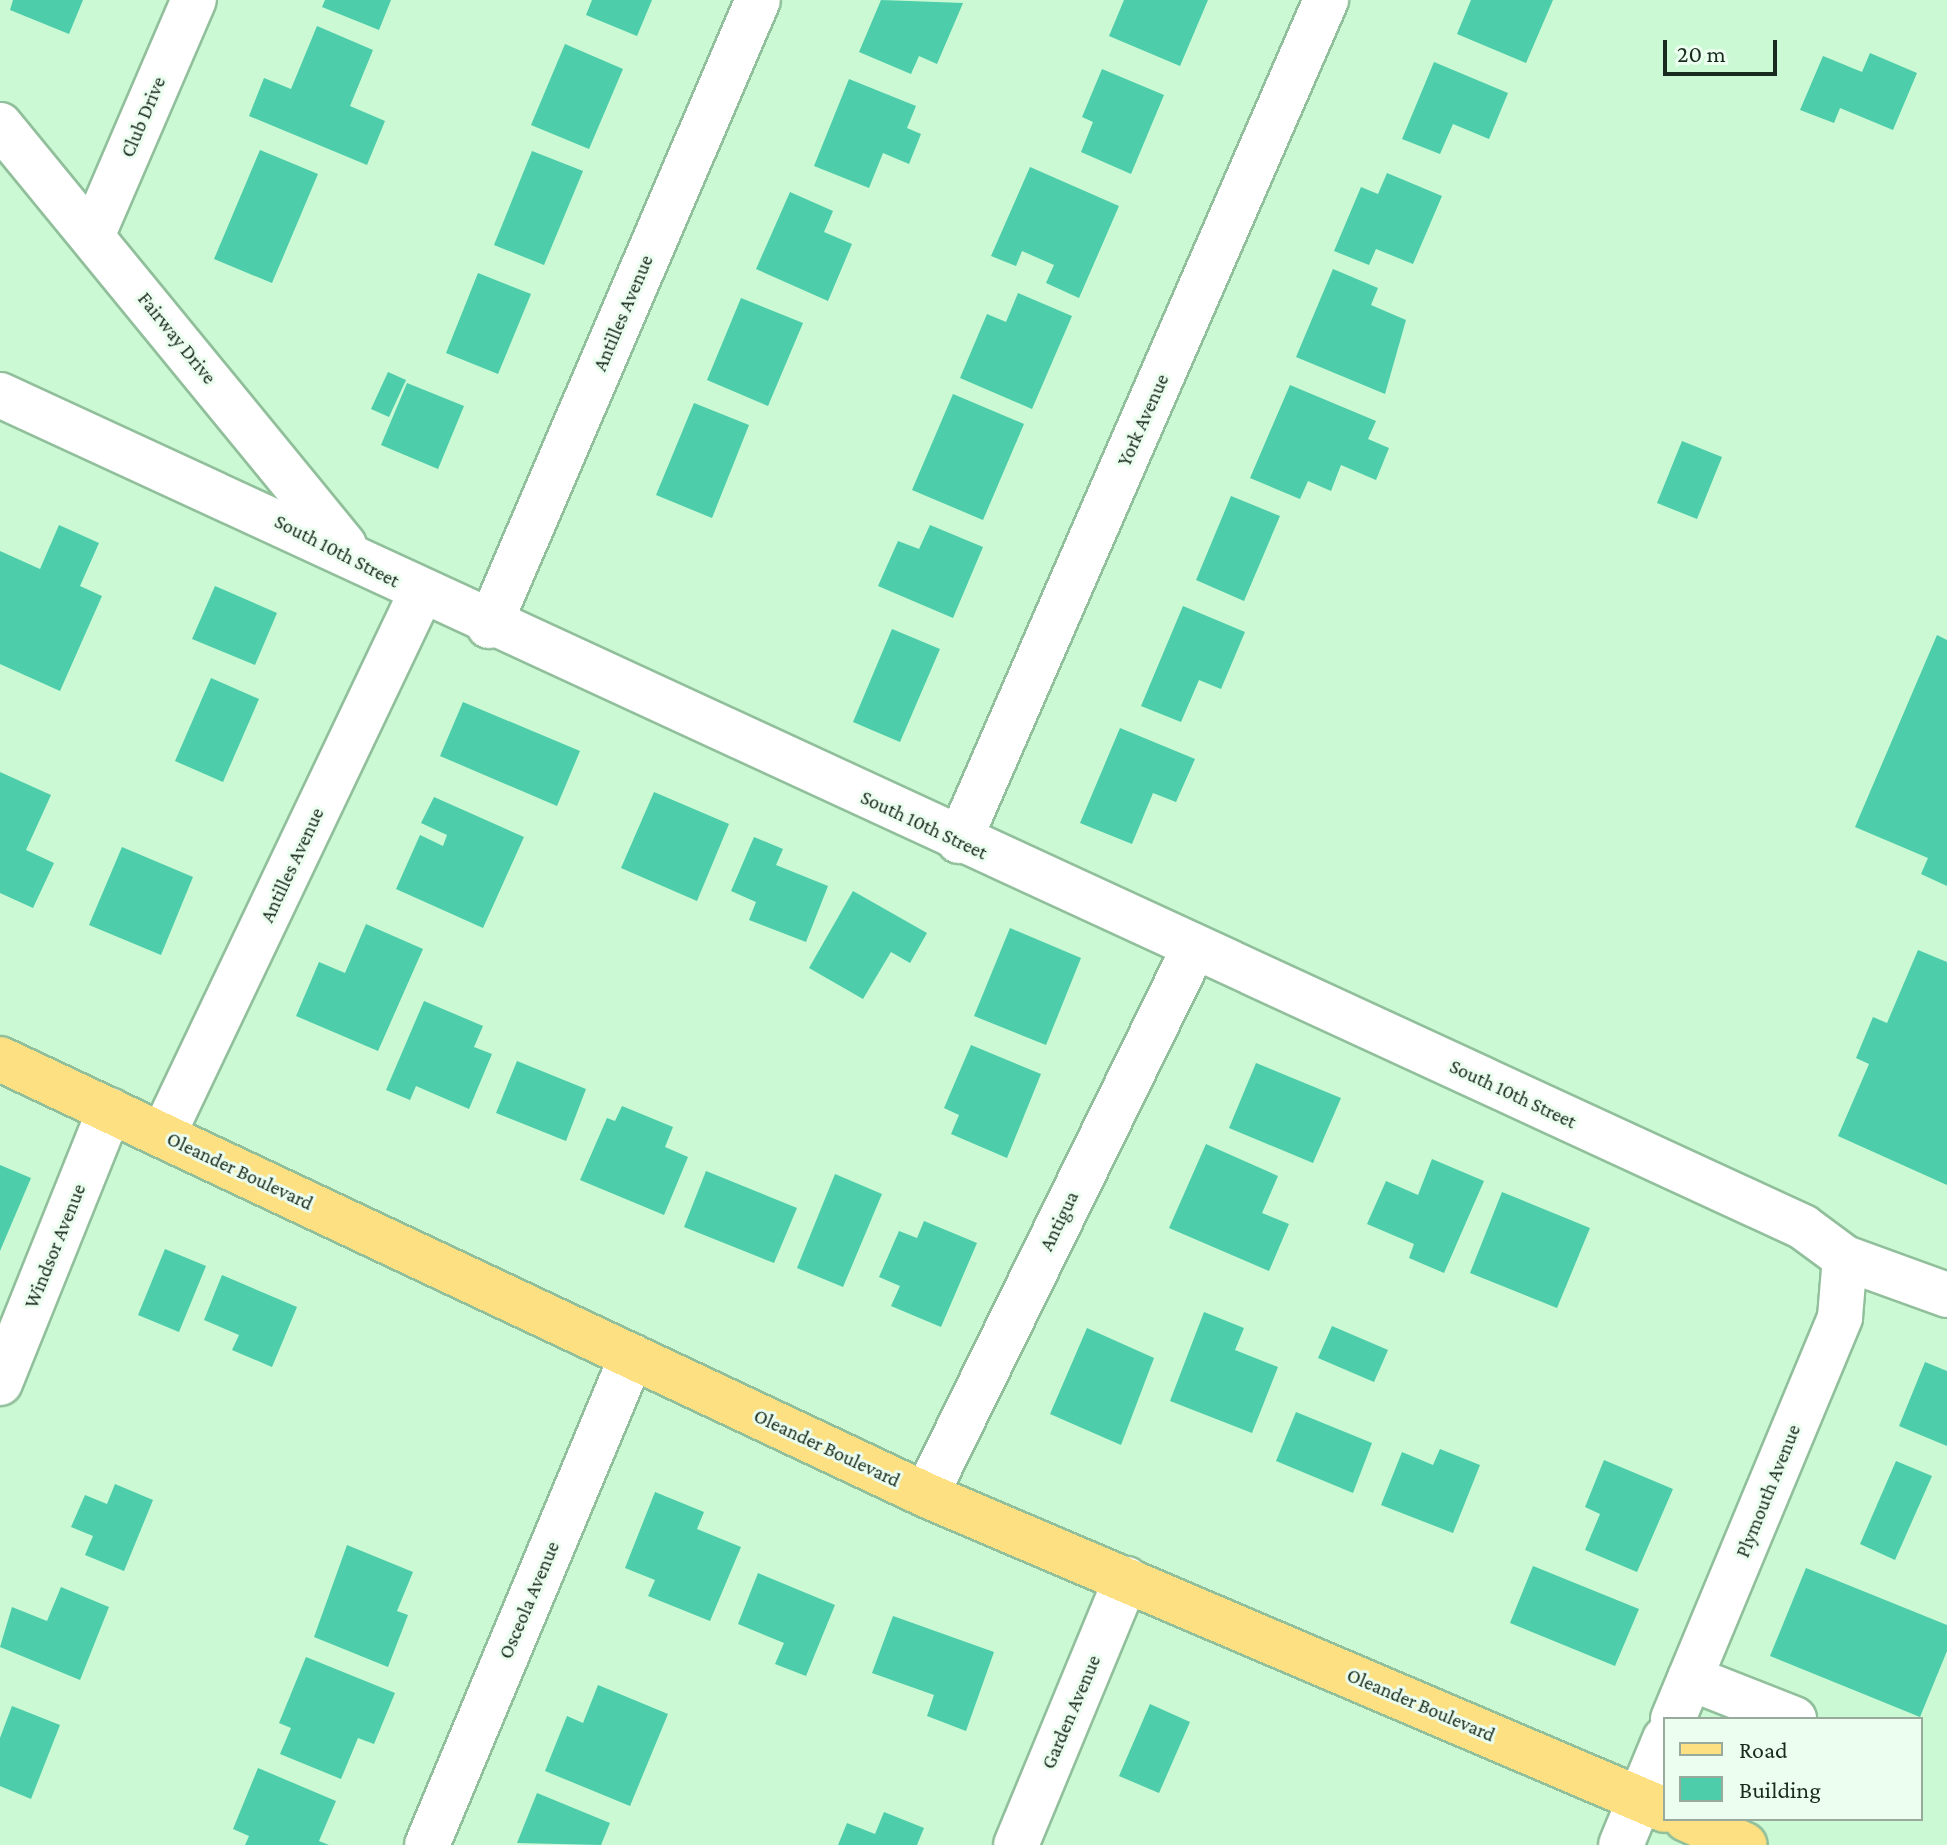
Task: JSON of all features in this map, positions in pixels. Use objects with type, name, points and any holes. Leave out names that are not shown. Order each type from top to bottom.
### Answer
[{"type":"main road","name":"Oleander Boulevard","points":[[0,1059],[926,1495],[1652,1804]]},
{"type":"main road","points":[[1691,1821],[1745,1845]]},
{"type":"street","name":"Club Drive","points":[[93,234],[194,0]]},
{"type":"street","name":"Antilles Avenue","points":[[489,626],[758,0]]},
{"type":"street","name":"York Avenue","points":[[959,841],[1326,0]]},
{"type":"street","name":"Fairway Drive","points":[[0,125],[93,234],[351,553]]},
{"type":"street","name":"South 10th Street","points":[[0,395],[351,553],[420,595],[1803,1227],[1845,1258],[1947,1295]]},
{"type":"street","name":"Antilles Avenue","points":[[163,1135],[420,595]]},
{"type":"street","name":"Antigua","points":[[926,1495],[1194,948]]},
{"type":"street","name":"Windsor Avenue","points":[[0,1383],[110,1110]]},
{"type":"street","name":"Plymouth Avenue","points":[[1674,1717],[1840,1317],[1845,1258]]},
{"type":"street","name":"Osceola Avenue","points":[[427,1845],[632,1356]]},
{"type":"street","name":"Garden Avenue","points":[[1016,1845],[1126,1579]]},
{"type":"street","points":[[1690,1678],[1789,1717]]},
{"type":"street","points":[[1621,1845],[1652,1804],[1663,1749]]},
{"type":"building","points":[[13,0],[83,0],[69,34],[10,10]]},
{"type":"building","points":[[325,0],[391,0],[379,30],[322,7]]},
{"type":"building","points":[[592,0],[652,0],[637,36],[586,15]]},
{"type":"building","points":[[881,0],[963,3],[937,64],[919,56],[911,74],[859,52]]},
{"type":"building","points":[[1124,0],[1208,0],[1180,66],[1109,36]]},
{"type":"building","points":[[1471,0],[1553,0],[1526,63],[1457,34]]},
{"type":"building","points":[[317,26],[373,50],[350,106],[385,121],[367,165],[249,116],[264,78],[291,89]]},
{"type":"building","points":[[565,44],[623,69],[589,149],[531,125]]},
{"type":"building","points":[[1870,53],[1917,73],[1893,130],[1840,108],[1834,123],[1800,110],[1823,56],[1862,72]]},
{"type":"building","points":[[1434,62],[1508,93],[1489,139],[1453,124],[1440,154],[1402,139]]},
{"type":"building","points":[[1102,69],[1164,95],[1131,174],[1081,152],[1093,122],[1082,117]]},
{"type":"building","points":[[849,79],[916,106],[907,128],[921,134],[909,164],[883,153],[869,188],[814,166]]},
{"type":"building","points":[[260,150],[318,174],[272,283],[214,259]]},
{"type":"building","points":[[532,151],[583,171],[544,265],[494,245]]},
{"type":"building","points":[[1030,167],[1119,206],[1079,298],[1046,283],[1054,265],[1022,251],[1016,266],[991,256]]},
{"type":"building","points":[[1387,173],[1442,196],[1413,264],[1376,249],[1369,265],[1334,251],[1361,187],[1378,194]]},
{"type":"building","points":[[790,192],[833,211],[824,232],[852,244],[828,301],[756,269]]},
{"type":"building","points":[[1333,269],[1378,288],[1371,305],[1406,320],[1385,394],[1296,357]]},
{"type":"building","points":[[478,273],[531,294],[498,374],[446,353]]},
{"type":"building","points":[[1018,293],[1072,316],[1032,409],[960,378],[987,314],[1006,322]]},
{"type":"building","points":[[741,298],[803,323],[768,406],[707,380]]},
{"type":"building","points":[[388,372],[406,380],[389,417],[371,409]]},
{"type":"building","points":[[407,383],[464,406],[438,469],[381,445]]},
{"type":"building","points":[[1290,385],[1376,421],[1368,439],[1389,448],[1376,480],[1341,465],[1331,491],[1308,481],[1300,499],[1250,478]]},
{"type":"building","points":[[953,394],[1024,424],[983,520],[912,490]]},
{"type":"building","points":[[694,403],[749,425],[712,518],[656,495]]},
{"type":"building","points":[[1682,441],[1722,457],[1697,519],[1657,503]]},
{"type":"building","points":[[1231,496],[1280,516],[1244,601],[1196,580]]},
{"type":"building","points":[[59,525],[99,543],[80,586],[102,596],[60,691],[0,664],[0,551],[40,569]]},
{"type":"building","points":[[930,525],[983,547],[953,618],[878,586],[898,541],[919,549]]},
{"type":"building","points":[[215,586],[277,613],[255,665],[192,639]]},
{"type":"building","points":[[1183,606],[1245,632],[1221,689],[1199,680],[1181,722],[1141,706]]},
{"type":"building","points":[[892,629],[940,649],[900,742],[853,722]]},
{"type":"building","points":[[1937,635],[1947,640],[1947,886],[1921,874],[1928,858],[1855,827]]},
{"type":"building","points":[[211,678],[259,699],[223,782],[175,761]]},
{"type":"building","points":[[463,702],[580,751],[557,806],[440,756]]},
{"type":"building","points":[[1120,728],[1195,759],[1176,802],[1153,793],[1132,844],[1080,823]]},
{"type":"building","points":[[0,772],[51,795],[26,850],[54,863],[33,908],[0,893]]},
{"type":"building","points":[[654,792],[729,824],[697,901],[621,868]]},
{"type":"building","points":[[434,797],[524,837],[483,928],[396,889],[420,835],[443,846],[447,835],[421,823]]},
{"type":"building","points":[[754,837],[783,849],[776,865],[828,886],[806,942],[749,920],[756,902],[731,891]]},
{"type":"building","points":[[122,847],[193,877],[161,955],[89,925]]},
{"type":"building","points":[[853,891],[927,933],[910,963],[891,952],[863,999],[809,968]]},
{"type":"building","points":[[366,924],[423,949],[378,1051],[296,1016],[319,962],[345,973]]},
{"type":"building","points":[[1010,928],[1081,958],[1046,1045],[974,1016]]},
{"type":"building","points":[[1918,950],[1947,962],[1947,1185],[1838,1136],[1869,1064],[1856,1058],[1873,1017],[1887,1023]]},
{"type":"building","points":[[424,1001],[483,1026],[474,1047],[492,1054],[469,1109],[416,1086],[410,1100],[386,1090]]},
{"type":"building","points":[[971,1045],[1041,1074],[1007,1158],[951,1134],[959,1115],[944,1108]]},
{"type":"building","points":[[517,1061],[586,1089],[566,1141],[496,1113]]},
{"type":"building","points":[[1256,1063],[1341,1098],[1313,1163],[1229,1128]]},
{"type":"building","points":[[622,1106],[673,1127],[665,1147],[688,1157],[664,1215],[580,1180],[607,1118],[615,1121]]},
{"type":"building","points":[[1206,1144],[1278,1176],[1262,1213],[1289,1224],[1269,1271],[1169,1228]]},
{"type":"building","points":[[1432,1159],[1484,1181],[1444,1273],[1409,1258],[1414,1244],[1367,1224],[1386,1181],[1418,1195]]},
{"type":"building","points":[[0,1165],[31,1178],[0,1251]]},
{"type":"building","points":[[706,1171],[797,1208],[774,1263],[684,1227]]},
{"type":"building","points":[[835,1174],[882,1194],[843,1287],[797,1268]]},
{"type":"building","points":[[1502,1192],[1590,1228],[1557,1308],[1470,1273]]},
{"type":"building","points":[[924,1221],[977,1243],[941,1327],[891,1306],[900,1286],[879,1277],[899,1231],[917,1238]]},
{"type":"building","points":[[165,1249],[206,1266],[179,1332],[138,1315]]},
{"type":"building","points":[[222,1275],[297,1307],[272,1367],[232,1350],[239,1335],[204,1320]]},
{"type":"building","points":[[1204,1312],[1244,1328],[1235,1350],[1278,1367],[1252,1433],[1170,1401]]},
{"type":"building","points":[[1332,1326],[1388,1350],[1374,1382],[1318,1358]]},
{"type":"building","points":[[1087,1328],[1154,1358],[1121,1445],[1050,1414]]},
{"type":"building","points":[[1925,1362],[1947,1371],[1947,1446],[1899,1426]]},
{"type":"building","points":[[1296,1412],[1372,1443],[1353,1493],[1276,1461]]},
{"type":"building","points":[[1440,1449],[1480,1465],[1453,1533],[1381,1505],[1402,1452],[1433,1465]]},
{"type":"building","points":[[1604,1460],[1673,1489],[1637,1572],[1585,1550],[1600,1514],[1585,1507]]},
{"type":"building","points":[[1896,1461],[1932,1476],[1895,1560],[1860,1544]]},
{"type":"building","points":[[115,1484],[153,1500],[124,1571],[85,1555],[93,1536],[71,1527],[85,1495],[107,1504]]},
{"type":"building","points":[[655,1492],[704,1512],[697,1529],[741,1547],[710,1621],[648,1596],[655,1580],[625,1568]]},
{"type":"building","points":[[347,1545],[413,1572],[397,1611],[408,1615],[388,1667],[314,1637]]},
{"type":"building","points":[[1533,1566],[1639,1609],[1615,1666],[1510,1623]]},
{"type":"building","points":[[1806,1568],[1947,1625],[1947,1651],[1920,1717],[1770,1656]]},
{"type":"building","points":[[758,1573],[835,1605],[806,1676],[775,1664],[784,1643],[738,1624]]},
{"type":"building","points":[[61,1587],[109,1607],[80,1680],[0,1647],[12,1607],[47,1621]]},
{"type":"building","points":[[893,1616],[994,1652],[966,1731],[927,1716],[934,1695],[872,1673]]},
{"type":"building","points":[[306,1657],[395,1693],[374,1744],[358,1738],[341,1779],[280,1754],[291,1728],[279,1723]]},
{"type":"building","points":[[598,1685],[668,1714],[630,1806],[545,1771],[567,1716],[583,1723]]},
{"type":"building","points":[[1150,1704],[1190,1722],[1159,1793],[1119,1776]]},
{"type":"building","points":[[12,1706],[60,1725],[31,1799],[0,1786],[0,1738]]},
{"type":"building","points":[[258,1768],[336,1801],[319,1841],[329,1845],[245,1845],[249,1836],[233,1829]]},
{"type":"building","points":[[537,1793],[610,1823],[601,1845],[517,1843]]},
{"type":"building","points":[[884,1812],[924,1828],[917,1845],[838,1845],[847,1823],[875,1834]]}]
